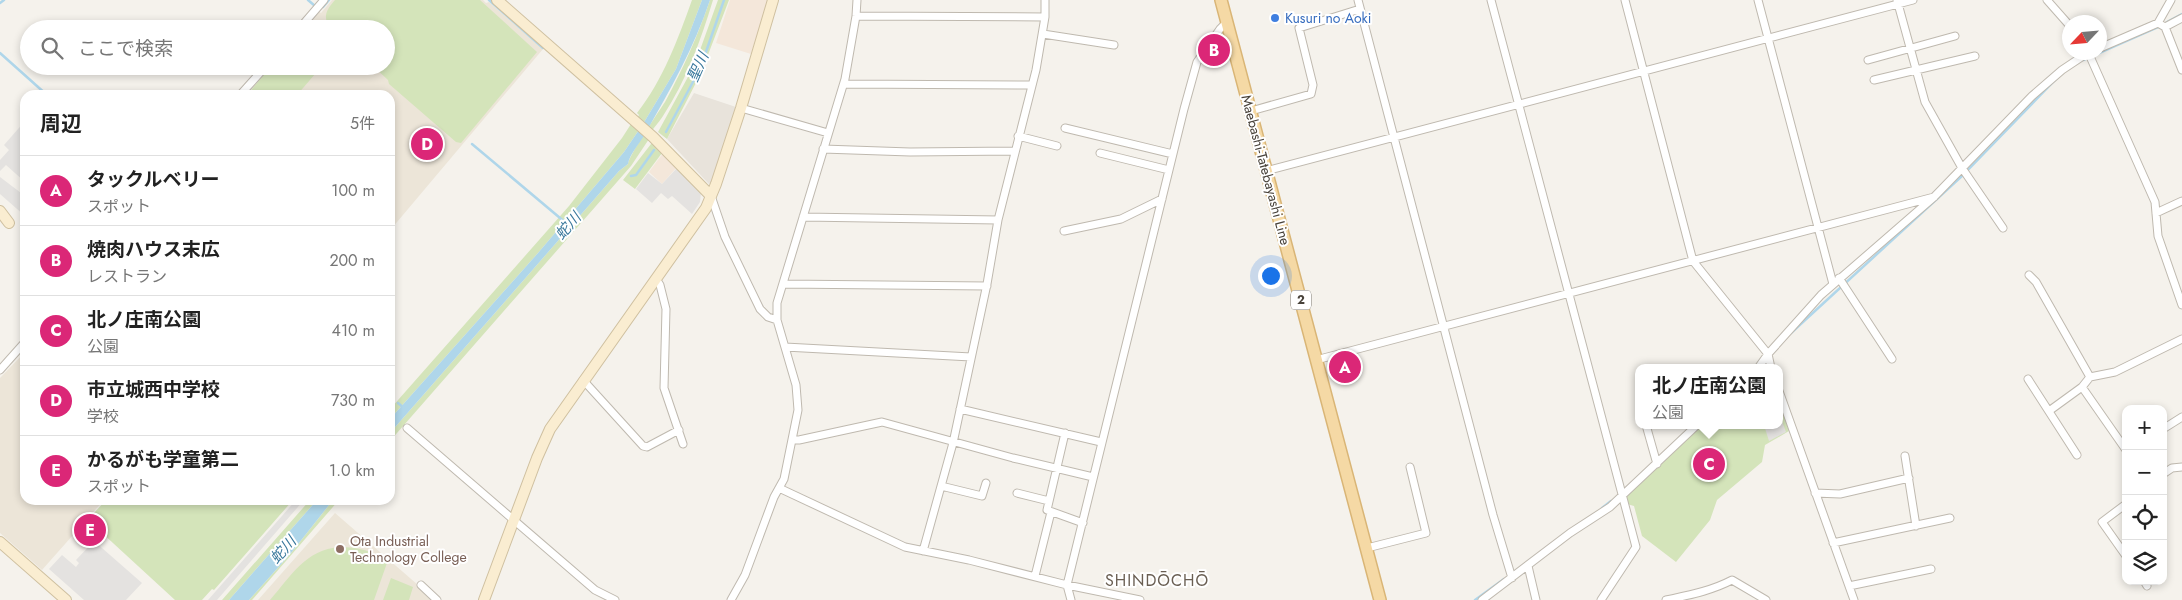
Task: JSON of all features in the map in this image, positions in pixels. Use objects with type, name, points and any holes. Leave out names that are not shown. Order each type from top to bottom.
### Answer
[{"type":"main road","name":"Maebashi-Tatebayashi Line","points":[[1221,0],[1380,600]]},
{"type":"street","points":[[307,20],[324,0]]},
{"type":"street","points":[[497,0],[651,135],[711,196],[725,237],[760,309],[768,317],[777,320]]},
{"type":"street","points":[[484,600],[513,519],[550,429],[706,208],[741,108],[773,0]]},
{"type":"street","points":[[731,600],[745,575],[774,497],[784,478],[792,440],[798,400],[777,320],[778,303],[844,84],[857,0]]},
{"type":"street","points":[[923,551],[953,443],[987,286],[998,220],[1043,34],[1045,0]]},
{"type":"street","points":[[1358,0],[1493,515],[1512,578]]},
{"type":"street","points":[[1491,0],[1636,546],[1601,600]]},
{"type":"street","points":[[1625,0],[1693,261],[1768,354],[1770,364]]},
{"type":"street","points":[[1758,0],[1833,284]]},
{"type":"street","points":[[1266,171],[1768,39],[1898,2],[1914,0]]},
{"type":"street","points":[[2048,0],[2062,17]]},
{"type":"street","points":[[2107,45],[2158,23],[2171,0]]},
{"type":"street","points":[[1898,2],[1925,102],[1962,168],[2003,228]]},
{"type":"street","points":[[1251,111],[1311,94],[1313,85],[1299,28],[1360,9]]},
{"type":"street","points":[[856,16],[1045,17]]},
{"type":"street","points":[[2165,27],[2182,18]]},
{"type":"street","points":[[1071,600],[1067,585],[1197,62],[1227,22]]},
{"type":"street","points":[[2158,23],[2165,27],[2182,70]]},
{"type":"street","points":[[1043,34],[1114,46]]},
{"type":"street","points":[[1868,60],[1955,36]]},
{"type":"street","points":[[1874,80],[1975,56]]},
{"type":"street","points":[[1761,364],[1833,284],[1934,197],[2032,96],[2062,70],[2077,60]]},
{"type":"street","points":[[2091,60],[2156,202],[2158,236],[2182,305]]},
{"type":"street","points":[[244,90],[258,75]]},
{"type":"street","points":[[844,84],[1032,85]]},
{"type":"street","points":[[741,108],[828,133]]},
{"type":"street","points":[[1064,128],[1173,154]]},
{"type":"street","points":[[1018,136],[1057,146]]},
{"type":"street","points":[[823,149],[910,152],[1014,151]]},
{"type":"street","points":[[1100,153],[1169,170]]},
{"type":"street","points":[[1316,360],[1934,197]]},
{"type":"street","points":[[1064,231],[1121,219],[1162,199]]},
{"type":"street","points":[[2156,213],[2182,201]]},
{"type":"street","points":[[803,217],[998,220]]},
{"type":"street","points":[[2029,275],[2036,282],[2090,377]]},
{"type":"street","points":[[1840,278],[1892,359]]},
{"type":"street","points":[[656,279],[660,284],[667,323],[664,388],[683,444]]},
{"type":"street","points":[[783,284],[987,286]]},
{"type":"street","points":[[2049,411],[2082,387],[2090,377],[2115,372],[2182,339]]},
{"type":"street","points":[[0,370],[20,348]]},
{"type":"street","points":[[785,348],[972,357]]},
{"type":"street","points":[[2028,379],[2077,455]]},
{"type":"street","points":[[583,380],[642,446],[647,447],[679,430]]},
{"type":"street","points":[[2082,387],[2122,444]]},
{"type":"street","points":[[1783,402],[1854,600]]},
{"type":"street","points":[[960,408],[1102,442]]},
{"type":"street","points":[[2167,427],[2182,418]]},
{"type":"street","points":[[792,440],[882,422],[953,443],[1093,477]]},
{"type":"street","points":[[407,428],[595,590],[615,600]]},
{"type":"street","points":[[1647,429],[1657,464]]},
{"type":"street","points":[[1482,600],[1570,533],[1610,507],[1693,429]]},
{"type":"street","points":[[1065,433],[1047,510],[1083,522]]},
{"type":"street","points":[[1906,456],[1916,526]]},
{"type":"street","points":[[1367,548],[1426,533],[1410,467]]},
{"type":"street","points":[[2167,471],[2172,468],[2181,469]]},
{"type":"street","points":[[1815,493],[1840,494],[1909,478]]},
{"type":"street","points":[[941,486],[982,496],[986,483]]},
{"type":"street","points":[[779,488],[904,547],[1140,600]]},
{"type":"street","points":[[1017,492],[1049,501]]},
{"type":"street","points":[[2122,507],[2102,522],[2122,550]]},
{"type":"street","points":[[1035,576],[1051,512]]},
{"type":"street","points":[[1833,543],[1950,518]]},
{"type":"street","points":[[0,542],[66,600]]},
{"type":"street","points":[[1528,566],[1536,600]]},
{"type":"street","points":[[1849,586],[1931,570]]},
{"type":"street","points":[[1666,600],[1716,588],[1732,580],[1766,600]]},
{"type":"street","points":[[421,585],[437,600]]},
{"type":"shaded area","points":[[332,0],[483,0],[486,3],[489,2],[543,49],[395,224],[395,90],[251,90],[264,75],[395,75],[395,20],[311,20],[318,11],[321,13]]},
{"type":"shaded area","points":[[730,0],[768,0],[751,54],[716,43]]},
{"type":"shaded area","points":[[694,93],[736,107],[711,183],[709,184],[667,139]]},
{"type":"shaded area","points":[[20,127],[20,178],[6,165],[0,171],[0,160],[9,150],[4,145]]},
{"type":"shaded area","points":[[663,153],[677,167],[662,184],[649,172]]},
{"type":"shaded area","points":[[677,168],[701,192],[700,202],[692,214],[672,196],[668,199],[661,193],[652,203],[636,189],[648,173],[662,184]]},
{"type":"shaded area","points":[[0,177],[20,192],[20,212],[0,194]]},
{"type":"shaded area","points":[[20,357],[20,505],[100,505],[42,570],[0,533],[0,378]]},
{"type":"shaded area","points":[[1783,424],[1786,432],[1769,441],[1765,429],[1783,429]]},
{"type":"shaded area","points":[[292,505],[300,505],[217,600],[208,600]]},
{"type":"shaded area","name":"Ota Industrial Technology College","points":[[335,513],[418,585],[433,600],[258,600]]},
{"type":"shaded area","points":[[94,541],[142,583],[126,600],[84,600],[49,569],[62,555],[76,567],[79,563],[76,560]]},
{"type":"green space","points":[[335,0],[480,0],[537,52],[461,143],[456,142],[389,84],[383,75],[395,75],[395,20],[327,20],[326,14]]},
{"type":"green space","points":[[692,0],[702,0],[676,69],[624,152],[538,253],[395,413],[395,403],[569,206],[631,124],[633,124],[639,115],[637,113],[655,87]]},
{"type":"green space","points":[[710,0],[713,0],[686,74],[671,103],[631,166],[395,435],[395,427],[619,171],[628,164],[644,134],[665,102],[695,39]]},
{"type":"green space","points":[[718,0],[729,0],[701,73],[667,139],[658,132],[695,64]]},
{"type":"green space","points":[[264,75],[314,75],[301,90],[251,90]]},
{"type":"green space","points":[[654,143],[662,153],[635,189],[623,180],[651,144]]},
{"type":"green space","points":[[1783,413],[1789,431],[1765,445],[1762,462],[1717,500],[1710,520],[1676,562],[1642,536],[1634,506],[1627,504],[1626,496],[1698,429],[1783,429]]},
{"type":"green space","points":[[101,505],[289,505],[214,590],[212,589],[202,600],[175,600],[101,532],[106,526],[93,514]]},
{"type":"green space","points":[[306,505],[313,505],[229,600],[222,600]]},
{"type":"green space","points":[[329,505],[335,505],[252,600],[249,600],[291,553]]},
{"type":"green space","points":[[340,547],[365,550],[377,555],[387,563],[374,600],[270,600],[308,558],[328,549]]},
{"type":"green space","points":[[391,578],[413,587],[409,600],[383,600]]},
{"type":"water","name":"蛇川","points":[[702,0],[710,0],[704,18],[681,68],[645,134],[630,157],[628,164],[619,171],[395,427],[395,413],[538,253],[624,152],[676,69]]},
{"type":"water","name":"蛇川","points":[[313,505],[329,505],[291,553],[249,600],[229,600]]},
{"type":"waterway","points":[[0,3],[4,0]]},
{"type":"waterway","points":[[308,0],[315,6]]},
{"type":"waterway","points":[[323,7],[329,0]]},
{"type":"waterway","points":[[489,0],[543,48]]},
{"type":"waterway","name":"聖川","points":[[666,132],[700,69],[724,0]]},
{"type":"waterway","points":[[2167,22],[2182,14]]},
{"type":"waterway","points":[[2107,49],[2158,27]]},
{"type":"waterway","points":[[0,53],[20,71]]},
{"type":"waterway","points":[[25,75],[41,90]]},
{"type":"waterway","points":[[1791,333],[1963,175],[2056,79]]},
{"type":"waterway","name":"蛇川","points":[[472,144],[566,223]]},
{"type":"waterway","name":"聖川","points":[[631,176],[636,175],[654,150]]},
{"type":"waterway","points":[[398,403],[404,408]]},
{"type":"waterway","points":[[1602,508],[1611,501]]},
{"type":"waterway","points":[[1475,600],[1504,579]]},
{"type":"place","name":"Kusuri no Aoki","points":[[1275,18]]},
{"type":"place","name":"焼肉ハウス末広","points":[[1214,50]]},
{"type":"place","name":"市立城西中学校","points":[[427,144]]},
{"type":"place","name":"タックルベリー","points":[[1345,367]]},
{"type":"place","name":"北ノ庄南公園","points":[[1709,464]]},
{"type":"place","name":"かるがも学童第二","points":[[90,530]]},
{"type":"place","name":"Ota Industrial Technology College","points":[[340,549]]},
{"type":"district","name":"SHINDŌCHŌ","points":[[1157,580]]}]
